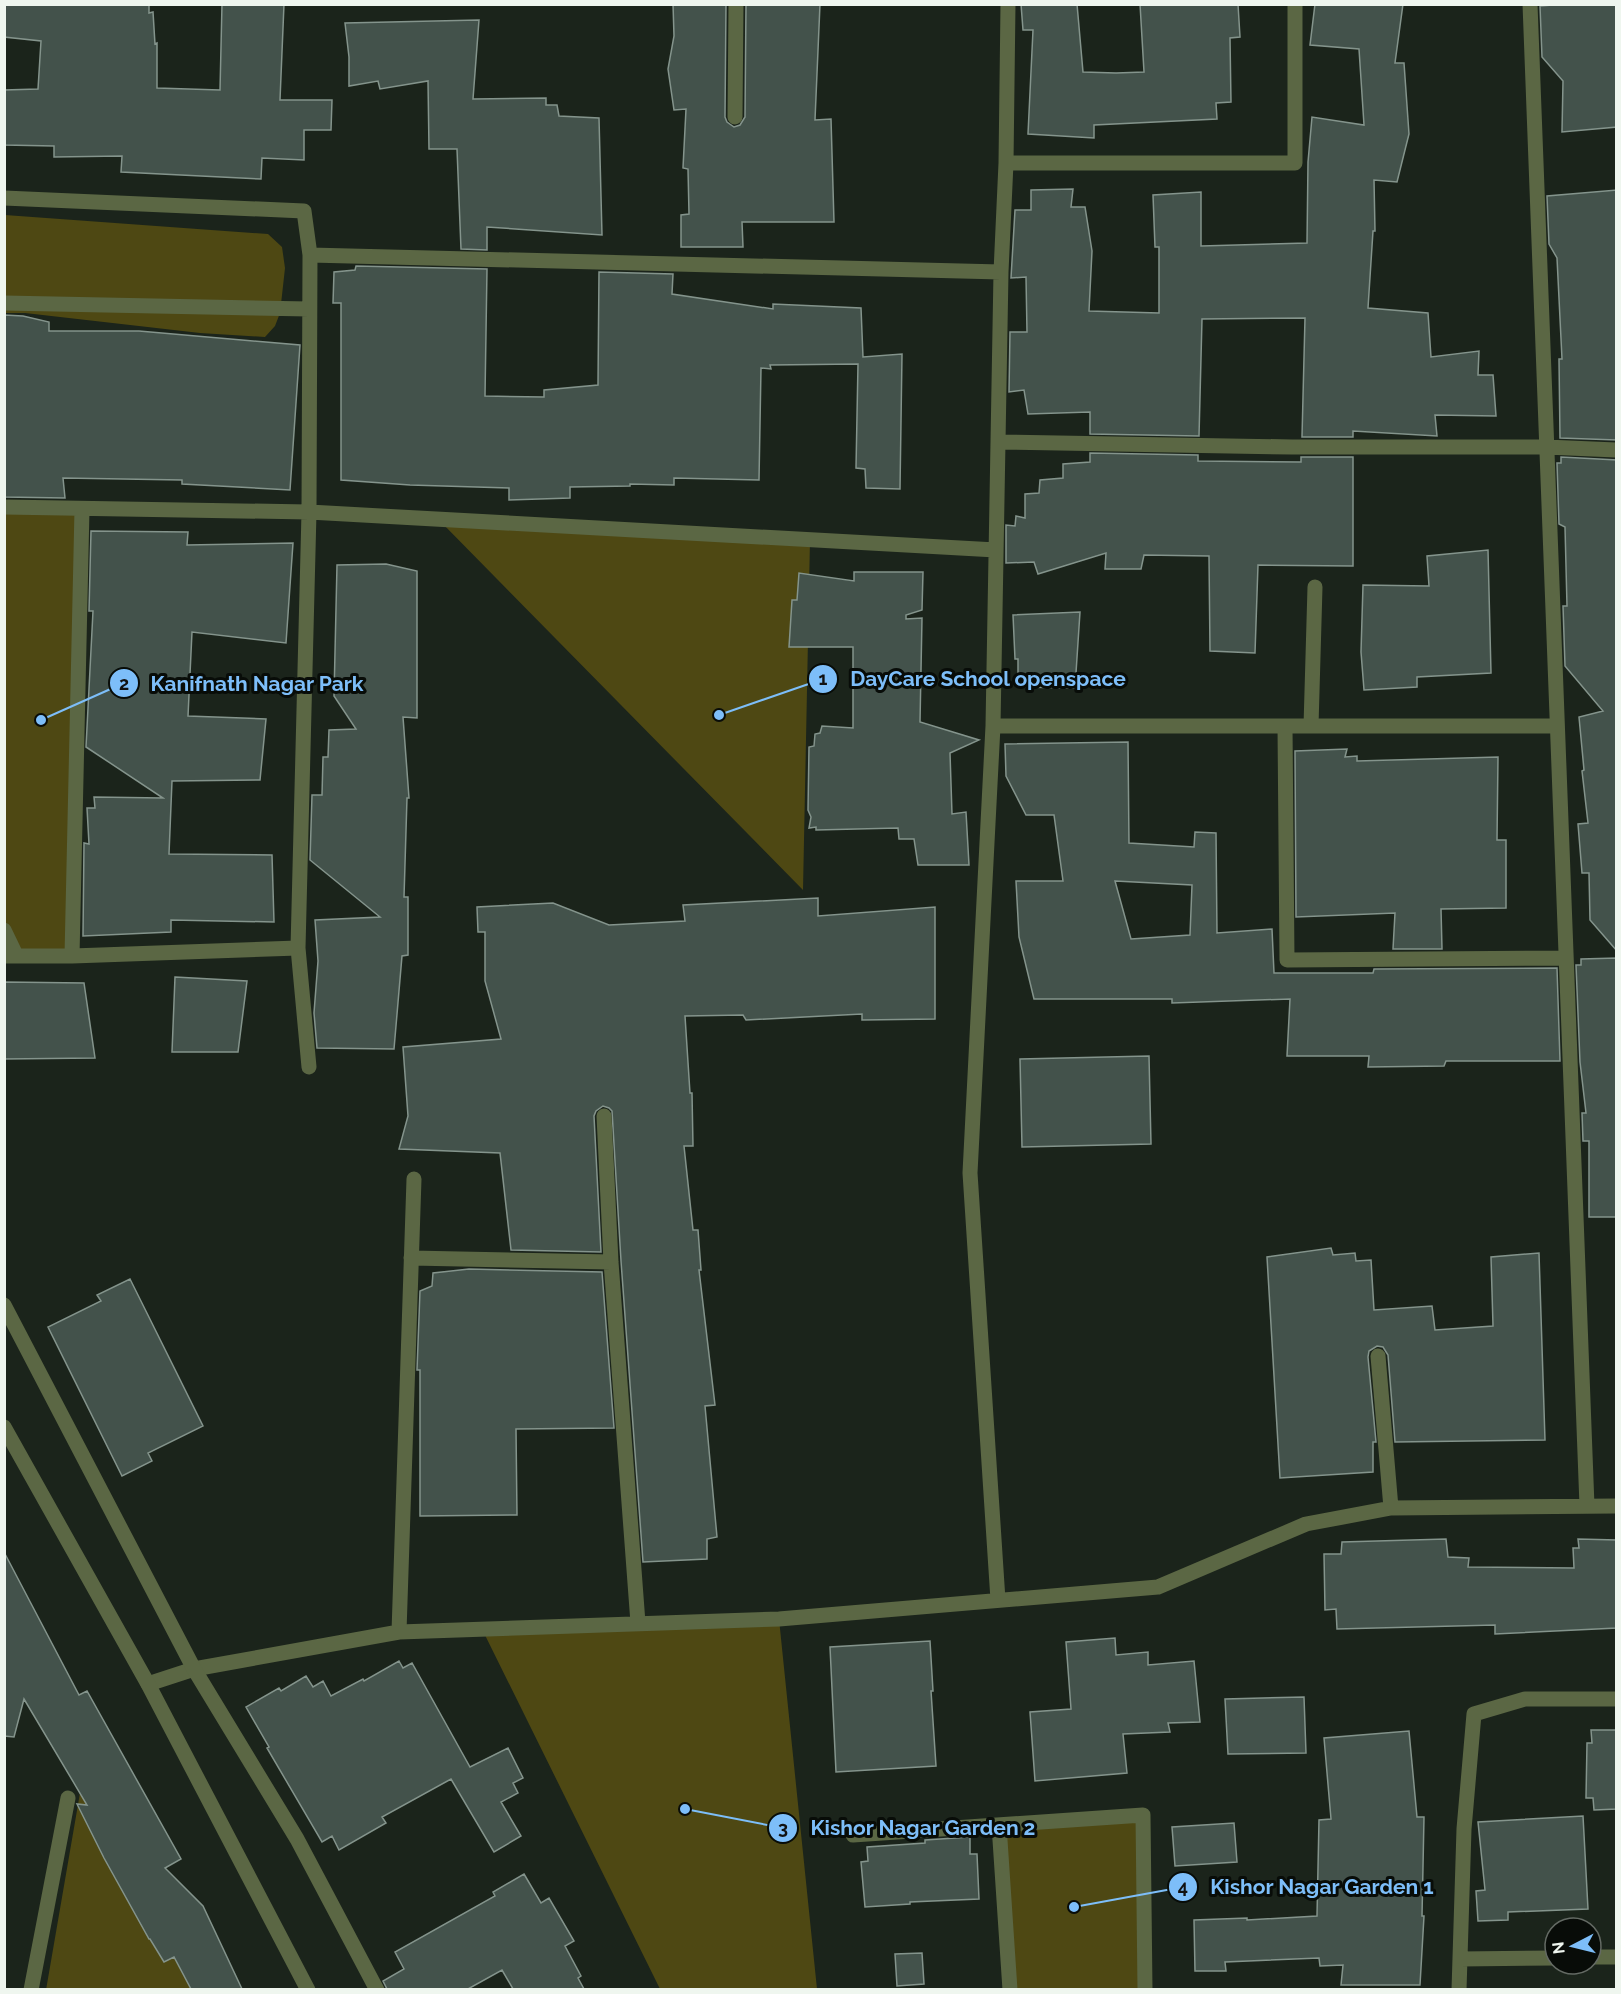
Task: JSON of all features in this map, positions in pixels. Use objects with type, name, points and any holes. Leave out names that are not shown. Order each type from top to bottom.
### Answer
[{"type":"street","points":[[735,117],[736,4]]},
{"type":"street","points":[[998,1600],[970,1173],[993,726],[1008,4]]},
{"type":"street","points":[[1006,163],[1295,163],[1295,4]]},
{"type":"street","points":[[1530,4],[1587,1506]]},
{"type":"street","points":[[4,198],[304,212],[310,255],[309,512],[298,948],[309,1067]]},
{"type":"street","points":[[310,255],[1001,272]]},
{"type":"street","points":[[4,303],[309,309]]},
{"type":"street","points":[[998,442],[1303,447],[1546,447],[1617,450]]},
{"type":"street","points":[[4,507],[309,512],[996,550]]},
{"type":"street","points":[[72,956],[82,509]]},
{"type":"street","points":[[1311,726],[1315,587]]},
{"type":"street","points":[[993,726],[1557,726]]},
{"type":"street","points":[[1285,726],[1287,960],[1566,958]]},
{"type":"street","points":[[4,930],[10,956],[298,948]]},
{"type":"street","points":[[604,1116],[611,1262],[638,1623]]},
{"type":"street","points":[[399,1632],[414,1179]]},
{"type":"street","points":[[411,1258],[611,1262]]},
{"type":"street","points":[[4,1305],[194,1669],[297,1839],[377,1989]]},
{"type":"street","points":[[1378,1356],[1391,1508]]},
{"type":"street","points":[[4,1427],[148,1684],[308,1989]]},
{"type":"street","points":[[148,1684],[194,1669],[399,1632],[779,1618],[1158,1587],[1306,1524],[1391,1508],[1617,1506]]},
{"type":"street","points":[[1459,1989],[1464,1830],[1474,1714],[1525,1699],[1617,1699]]},
{"type":"street","points":[[31,1989],[68,1798]]},
{"type":"street","points":[[854,1835],[1143,1815],[1145,1989]]},
{"type":"street","points":[[999,1825],[1010,1989]]},
{"type":"street","points":[[1460,1959],[1543,1958]]},
{"type":"shaded area","points":[[5,215],[268,234],[282,247],[285,268],[280,313],[275,326],[265,337],[200,333],[25,313],[5,313]]},
{"type":"shaded area","points":[[5,507],[82,509],[72,956],[16,955],[5,930]]},
{"type":"shaded area","points":[[439,520],[810,540],[803,890]]},
{"type":"shaded area","points":[[779,1619],[817,1989],[660,1989],[482,1629]]},
{"type":"shaded area","points":[[80,1793],[102,1818],[192,1989],[46,1990]]},
{"type":"shaded area","points":[[1143,1815],[1143,1989],[1010,1989],[999,1825]]},
{"type":"building","points":[[4,4],[149,4],[149,13],[153,12],[155,44],[157,43],[157,88],[220,90],[222,4],[284,4],[280,100],[332,100],[331,130],[304,130],[304,160],[262,158],[261,179],[121,172],[122,156],[54,157],[54,146],[4,145],[4,90],[38,89],[41,41],[4,37]]},
{"type":"building","points":[[673,4],[726,4],[725,117],[727,122],[734,127],[740,125],[745,117],[746,4],[820,4],[815,120],[831,119],[834,222],[742,222],[743,247],[681,247],[681,215],[689,214],[688,169],[683,168],[686,109],[674,110],[668,69],[674,36]]},
{"type":"building","points":[[1021,4],[1077,4],[1083,72],[1116,73],[1144,72],[1140,4],[1238,4],[1240,37],[1230,38],[1231,102],[1216,103],[1217,119],[1094,125],[1094,138],[1028,134],[1033,30],[1023,30]]},
{"type":"building","points":[[1315,4],[1403,4],[1395,63],[1404,63],[1409,134],[1397,182],[1374,180],[1375,231],[1373,231],[1368,308],[1428,313],[1431,357],[1479,351],[1478,375],[1493,375],[1496,416],[1435,415],[1437,436],[1353,431],[1353,437],[1302,437],[1305,318],[1202,319],[1199,436],[1090,434],[1090,412],[1028,414],[1024,390],[1009,392],[1010,332],[1027,332],[1026,277],[1011,278],[1015,210],[1031,210],[1031,190],[1073,189],[1071,207],[1085,207],[1092,251],[1089,311],[1159,313],[1159,247],[1155,247],[1153,195],[1201,192],[1201,246],[1307,243],[1308,162],[1312,117],[1364,125],[1359,49],[1310,45]]},
{"type":"building","points":[[1617,4],[1617,127],[1562,132],[1563,81],[1542,57],[1540,6]]},
{"type":"building","points":[[479,20],[473,99],[546,98],[546,105],[557,105],[559,116],[599,118],[602,235],[487,227],[487,250],[461,249],[457,149],[429,149],[428,81],[380,89],[378,81],[349,86],[349,57],[345,23]]},
{"type":"building","points":[[1617,190],[1617,440],[1560,438],[1559,359],[1562,359],[1557,258],[1549,244],[1547,196]]},
{"type":"building","points":[[356,266],[487,269],[485,396],[544,397],[544,390],[598,385],[599,272],[673,274],[672,294],[773,309],[773,304],[861,308],[863,357],[902,354],[900,489],[866,488],[865,469],[856,468],[858,364],[770,365],[771,369],[761,368],[759,480],[674,478],[674,485],[630,484],[630,486],[570,487],[570,498],[509,500],[509,488],[341,480],[341,303],[333,303],[334,272],[355,270]]},
{"type":"building","points":[[4,315],[23,316],[49,322],[49,331],[139,331],[300,345],[290,490],[182,484],[182,480],[63,478],[65,498],[4,497]]},
{"type":"building","points":[[1090,453],[1198,455],[1198,461],[1301,462],[1301,457],[1353,457],[1353,566],[1258,565],[1255,653],[1210,651],[1209,556],[1144,555],[1141,569],[1105,569],[1106,553],[1038,574],[1034,562],[1006,563],[1006,525],[1015,526],[1016,516],[1025,518],[1025,494],[1039,493],[1040,480],[1063,478],[1063,464],[1090,462]]},
{"type":"building","points":[[1561,457],[1617,460],[1617,951],[1590,920],[1589,873],[1582,873],[1578,824],[1588,823],[1579,717],[1603,711],[1565,666],[1563,606],[1567,606],[1565,527],[1559,524],[1557,463],[1561,463]]},
{"type":"building","points":[[91,531],[188,532],[187,545],[293,543],[286,643],[192,632],[188,716],[266,719],[260,780],[172,781],[169,854],[272,855],[274,922],[171,920],[171,932],[83,936],[84,843],[89,844],[87,808],[95,808],[94,797],[163,798],[86,747],[93,611],[89,611]]},
{"type":"building","points":[[1488,550],[1491,673],[1417,677],[1417,687],[1364,690],[1361,652],[1363,585],[1429,586],[1427,556]]},
{"type":"building","points":[[386,564],[417,571],[417,718],[403,717],[409,798],[407,798],[404,897],[408,897],[408,955],[402,956],[394,1049],[317,1048],[314,1013],[318,961],[315,920],[380,917],[310,860],[312,795],[322,795],[323,757],[328,757],[329,730],[356,729],[334,696],[337,565]]},
{"type":"building","points":[[854,572],[923,572],[922,610],[906,615],[906,619],[922,618],[920,722],[979,740],[950,753],[952,814],[966,812],[969,865],[918,865],[914,839],[899,839],[898,828],[816,830],[816,827],[809,828],[811,817],[808,810],[809,747],[814,746],[815,734],[820,733],[822,726],[853,728],[853,647],[789,647],[792,600],[797,600],[799,573],[854,581]]},
{"type":"building","points":[[1080,612],[1075,688],[1018,687],[1018,659],[1015,659],[1013,615]]},
{"type":"building","points":[[1128,742],[1129,843],[1194,847],[1195,832],[1216,833],[1217,933],[1272,929],[1274,973],[1373,973],[1374,969],[1557,968],[1560,1061],[1446,1061],[1444,1066],[1368,1067],[1369,1056],[1287,1056],[1290,999],[1172,1003],[1172,999],[1034,999],[1019,937],[1016,881],[1063,881],[1054,815],[1026,815],[1006,776],[1005,744]],"holes":[[[1115,881],[1192,885],[1190,935],[1131,939]]]},
{"type":"building","points":[[1347,749],[1345,757],[1357,756],[1357,761],[1498,757],[1497,840],[1506,840],[1506,908],[1441,909],[1442,949],[1393,949],[1395,913],[1296,917],[1295,751]]},
{"type":"building","points":[[818,898],[818,916],[935,907],[935,1019],[862,1020],[862,1014],[746,1020],[743,1015],[685,1016],[690,1093],[692,1093],[693,1146],[684,1146],[693,1230],[698,1230],[701,1270],[699,1270],[715,1405],[705,1406],[717,1537],[707,1539],[707,1559],[643,1562],[612,1111],[603,1106],[596,1111],[594,1116],[601,1252],[511,1250],[500,1153],[399,1149],[408,1116],[403,1047],[501,1039],[485,981],[485,932],[478,932],[477,907],[553,903],[609,925],[685,921],[683,905]]},
{"type":"building","points":[[1617,958],[1617,1217],[1589,1217],[1589,1141],[1583,1141],[1582,1113],[1586,1113],[1580,1062],[1576,965],[1581,965],[1581,959]]},
{"type":"building","points":[[175,977],[247,981],[238,1052],[172,1052]]},
{"type":"building","points":[[4,982],[84,983],[95,1058],[4,1059]]},
{"type":"building","points":[[1149,1056],[1151,1144],[1022,1147],[1020,1059]]},
{"type":"building","points":[[1331,1248],[1333,1255],[1355,1253],[1356,1261],[1371,1260],[1374,1310],[1432,1306],[1435,1330],[1493,1326],[1491,1257],[1539,1253],[1545,1440],[1395,1442],[1388,1355],[1383,1347],[1377,1346],[1369,1351],[1368,1357],[1376,1442],[1373,1442],[1373,1472],[1280,1478],[1267,1257]]},
{"type":"building","points":[[469,1269],[602,1272],[614,1428],[516,1429],[517,1515],[420,1516],[420,1370],[417,1370],[420,1291],[432,1286],[433,1273]]},
{"type":"building","points":[[130,1279],[203,1426],[148,1453],[152,1461],[122,1476],[48,1327],[101,1301],[97,1295]]},
{"type":"building","points":[[1446,1539],[1448,1557],[1469,1558],[1468,1567],[1574,1568],[1573,1548],[1579,1548],[1578,1539],[1617,1540],[1617,1628],[1495,1634],[1495,1625],[1337,1629],[1336,1609],[1325,1610],[1324,1554],[1341,1554],[1342,1542]]},
{"type":"building","points":[[4,1552],[79,1695],[87,1691],[181,1859],[165,1868],[203,1906],[242,1989],[191,1989],[174,1957],[164,1962],[104,1858],[77,1804],[87,1805],[24,1699],[14,1737],[4,1736]]},
{"type":"building","points":[[1115,1638],[1116,1655],[1148,1652],[1148,1665],[1194,1661],[1200,1722],[1168,1723],[1170,1732],[1123,1734],[1127,1773],[1035,1781],[1030,1712],[1071,1709],[1066,1642]]},
{"type":"building","points":[[930,1641],[936,1766],[836,1772],[830,1647]]},
{"type":"building","points":[[399,1661],[403,1668],[412,1663],[470,1767],[508,1748],[523,1778],[513,1783],[518,1793],[501,1802],[521,1836],[494,1852],[451,1779],[382,1817],[386,1823],[339,1850],[332,1836],[322,1842],[267,1748],[269,1747],[246,1707],[279,1688],[281,1691],[306,1676],[313,1687],[323,1681],[331,1696]]},
{"type":"building","points":[[1304,1697],[1306,1753],[1228,1754],[1225,1699]]},
{"type":"building","points":[[1591,1730],[1617,1730],[1617,1809],[1594,1810],[1593,1798],[1586,1798],[1587,1743],[1592,1743]]},
{"type":"building","points":[[1409,1731],[1417,1817],[1424,1817],[1422,1916],[1424,1916],[1420,1985],[1341,1985],[1343,1965],[1320,1966],[1319,1958],[1225,1962],[1226,1971],[1195,1971],[1194,1920],[1317,1916],[1319,1820],[1331,1819],[1324,1738]]},
{"type":"building","points":[[1583,1816],[1588,1909],[1508,1912],[1508,1920],[1478,1921],[1476,1891],[1485,1890],[1478,1822]]},
{"type":"building","points":[[1234,1823],[1237,1862],[1175,1866],[1172,1827]]},
{"type":"building","points":[[970,1837],[970,1854],[977,1854],[979,1899],[910,1902],[910,1904],[865,1907],[861,1862],[868,1861],[867,1847]]},
{"type":"building","points":[[524,1874],[541,1903],[549,1898],[574,1941],[565,1946],[581,1976],[578,1978],[584,1989],[513,1989],[502,1970],[468,1989],[387,1989],[383,1981],[404,1969],[395,1952],[495,1896],[493,1892]]},
{"type":"building","points":[[922,1953],[924,1984],[897,1986],[895,1954]]},
{"type":"place","name":"DayCare School openspace","points":[[719,715]]},
{"type":"place","name":"Kanifnath Nagar Park","points":[[41,720]]},
{"type":"place","name":"Kishor Nagar Garden 2","points":[[685,1809]]},
{"type":"place","name":"Kishor Nagar Garden 1","points":[[1074,1907]]}]
